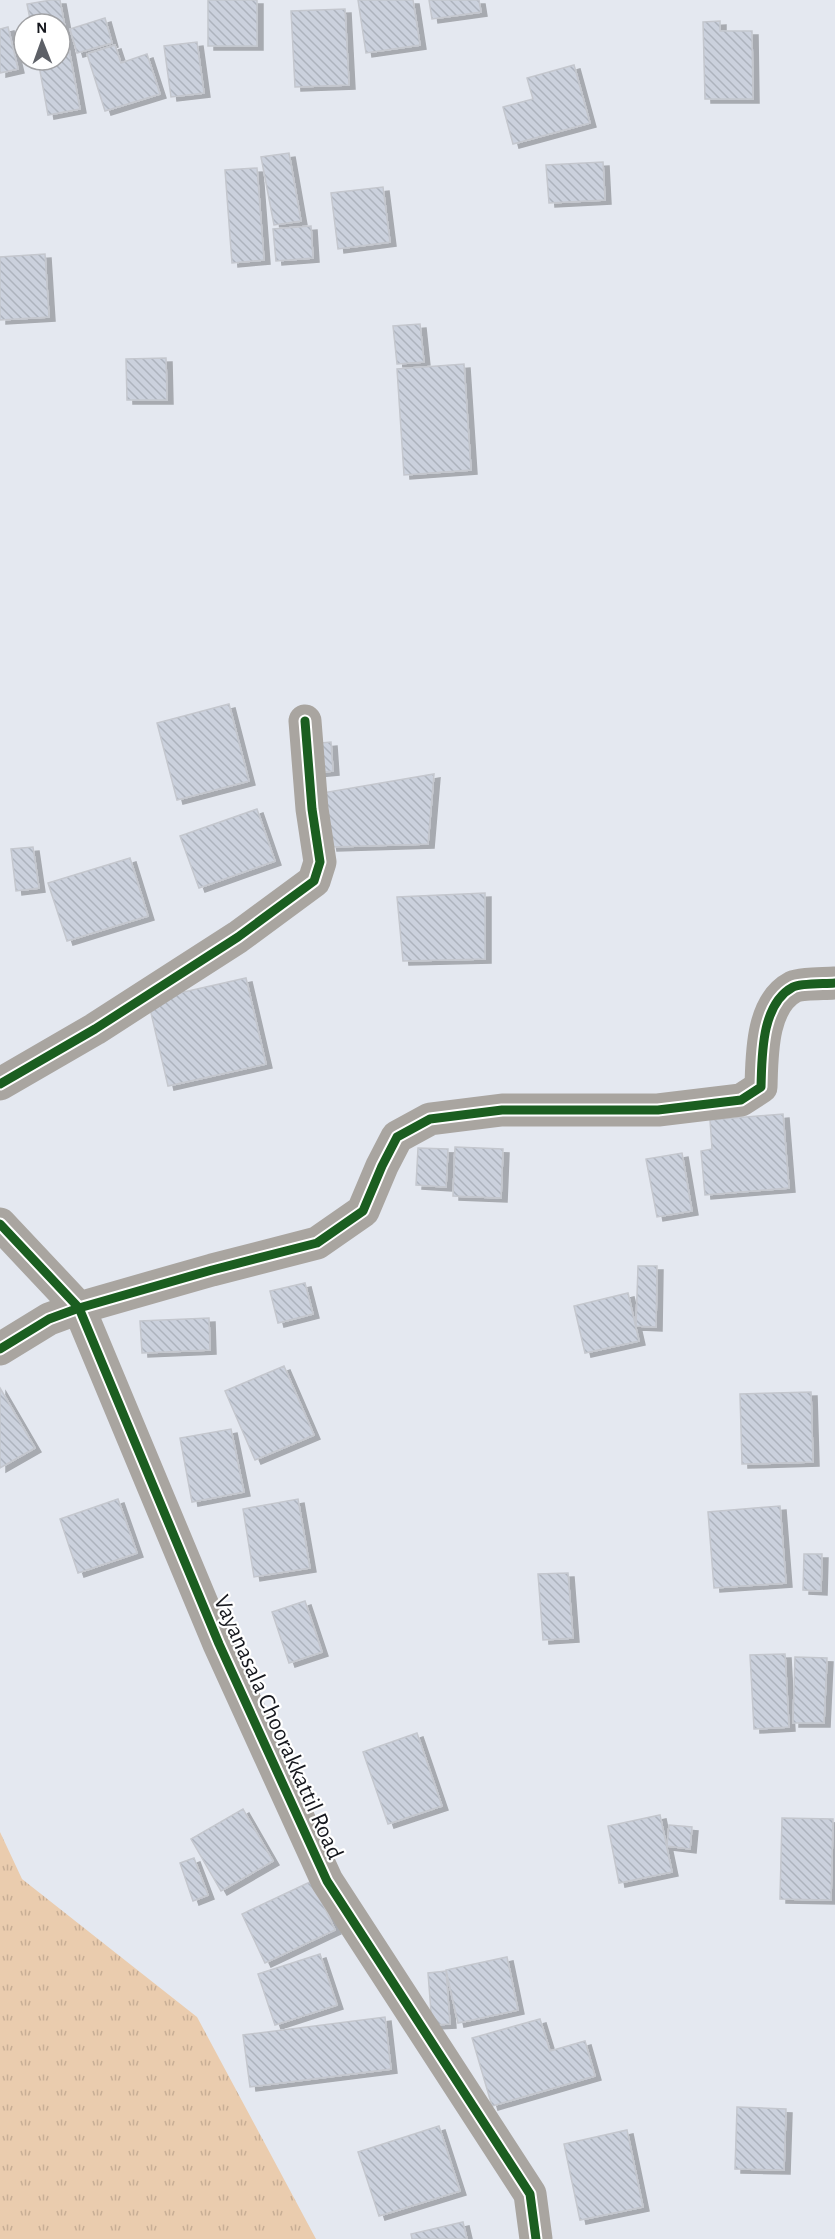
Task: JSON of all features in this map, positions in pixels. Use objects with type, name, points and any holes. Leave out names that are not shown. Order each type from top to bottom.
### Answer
[{"type":"street","points":[[0,1084],[94,1029],[238,937],[314,880],[320,862],[312,809],[305,721]]},
{"type":"street","points":[[0,1349],[49,1319],[79,1308],[317,1243],[363,1211],[397,1137],[430,1119],[502,1110],[658,1110],[741,1100],[761,1087],[763,1039],[777,1001],[794,987],[835,983]]},
{"type":"street","name":"Vayanasala Choorakkattil Road","points":[[0,1224],[79,1308],[219,1644],[327,1881],[530,2194],[536,2239]]},
{"type":"green space","points":[[0,1832],[22,1879],[197,2017],[316,2239],[0,2239]]},
{"type":"building","points":[[60,0],[62,12],[29,12],[27,4]]},
{"type":"building","points":[[208,0],[257,0],[257,46],[208,46]]},
{"type":"building","points":[[358,0],[413,0],[420,45],[366,53]]},
{"type":"building","points":[[429,0],[479,0],[481,12],[432,19]]},
{"type":"building","points":[[345,9],[349,85],[295,87],[291,11]]},
{"type":"building","points":[[105,18],[112,43],[77,53],[72,28]]},
{"type":"building","points":[[720,21],[720,31],[752,31],[753,99],[705,99],[703,22]]},
{"type":"building","points":[[8,27],[12,44],[12,70],[0,73],[0,29]]},
{"type":"building","points":[[197,42],[204,93],[171,97],[164,46]]},
{"type":"building","points":[[115,45],[121,63],[147,54],[160,94],[105,111],[87,54]]},
{"type":"building","points":[[72,65],[80,109],[48,115],[40,72],[72,72]]},
{"type":"building","points":[[574,65],[590,123],[513,144],[503,107],[533,99],[527,78]]},
{"type":"building","points":[[289,153],[301,221],[274,225],[261,157]]},
{"type":"building","points":[[603,162],[605,200],[549,203],[546,165]]},
{"type":"building","points":[[257,168],[264,260],[232,263],[225,170]]},
{"type":"building","points":[[383,187],[390,242],[338,249],[331,193]]},
{"type":"building","points":[[311,226],[313,258],[276,261],[273,229]]},
{"type":"building","points":[[45,254],[49,317],[0,320],[0,257]]},
{"type":"building","points":[[420,324],[424,362],[397,364],[393,326]]},
{"type":"building","points":[[166,358],[167,400],[127,400],[126,359]]},
{"type":"building","points":[[464,364],[471,470],[404,475],[397,369]]},
{"type":"building","points":[[229,704],[249,781],[177,800],[157,723]]},
{"type":"building","points":[[331,742],[333,771],[313,773],[310,744]]},
{"type":"building","points":[[434,774],[428,844],[331,847],[322,793]]},
{"type":"building","points":[[257,809],[275,861],[199,888],[180,836]]},
{"type":"building","points":[[33,847],[39,888],[16,891],[11,849]]},
{"type":"building","points":[[130,858],[148,916],[67,941],[48,883]]},
{"type":"building","points":[[485,893],[485,959],[403,961],[397,897]]},
{"type":"building","points":[[246,978],[266,1064],[168,1086],[148,1000]]},
{"type":"building","points":[[783,1114],[789,1188],[705,1195],[701,1151],[712,1149],[710,1120]]},
{"type":"building","points":[[455,1147],[503,1149],[501,1198],[453,1196]]},
{"type":"building","points":[[418,1148],[448,1149],[446,1187],[416,1185]]},
{"type":"building","points":[[682,1153],[692,1211],[657,1217],[646,1159]]},
{"type":"building","points":[[638,1266],[657,1266],[656,1327],[636,1326]]},
{"type":"building","points":[[305,1283],[313,1314],[278,1323],[270,1291]]},
{"type":"building","points":[[628,1293],[639,1341],[585,1353],[574,1306]]},
{"type":"building","points":[[209,1318],[210,1350],[142,1353],[140,1321]]},
{"type":"building","points":[[284,1366],[314,1435],[255,1460],[225,1391]]},
{"type":"building","points":[[0,1388],[35,1448],[0,1468]]},
{"type":"building","points":[[811,1392],[813,1462],[742,1464],[740,1394]]},
{"type":"building","points":[[231,1429],[244,1492],[192,1502],[180,1438]]},
{"type":"building","points":[[118,1499],[137,1553],[78,1573],[60,1519]]},
{"type":"building","points":[[298,1499],[310,1568],[254,1577],[243,1509]]},
{"type":"building","points":[[780,1506],[786,1583],[714,1588],[708,1512]]},
{"type":"building","points":[[804,1554],[822,1554],[821,1591],[803,1590]]},
{"type":"building","points":[[568,1573],[573,1638],[543,1640],[538,1574]]},
{"type":"building","points":[[305,1601],[322,1652],[289,1663],[272,1612]]},
{"type":"building","points":[[785,1654],[789,1727],[754,1729],[750,1655]]},
{"type":"building","points":[[795,1657],[827,1658],[824,1723],[793,1723]]},
{"type":"building","points":[[417,1733],[442,1806],[388,1824],[363,1752]]},
{"type":"building","points":[[243,1809],[273,1861],[221,1891],[191,1839]]},
{"type":"building","points":[[660,1815],[672,1872],[619,1883],[608,1826]]},
{"type":"building","points":[[782,1818],[833,1819],[831,1900],[780,1899]]},
{"type":"building","points":[[669,1825],[692,1827],[690,1849],[667,1846]]},
{"type":"building","points":[[194,1858],[208,1895],[193,1901],[180,1863]]},
{"type":"building","points":[[312,1881],[335,1930],[265,1963],[242,1914]]},
{"type":"building","points":[[320,1954],[337,2005],[275,2025],[258,1974]]},
{"type":"building","points":[[507,1957],[518,2010],[458,2023],[446,1970]]},
{"type":"building","points":[[446,1971],[450,2024],[432,2025],[428,1973]]},
{"type":"building","points":[[385,2017],[391,2069],[250,2087],[243,2035]]},
{"type":"building","points":[[540,2019],[550,2051],[585,2041],[595,2076],[492,2106],[472,2038]]},
{"type":"building","points":[[737,2107],[786,2109],[784,2170],[735,2169]]},
{"type":"building","points":[[439,2126],[460,2191],[379,2216],[358,2152]]},
{"type":"building","points":[[627,2130],[643,2207],[580,2220],[564,2144]]},
{"type":"building","points":[[463,2222],[467,2239],[412,2239],[411,2234]]},
{"type":"cycle path","points":[[0,1084],[95,1029],[238,937],[314,881],[320,862],[312,809],[305,721]]},
{"type":"cycle path","points":[[0,1349],[49,1319],[79,1308],[317,1243],[363,1211],[397,1137],[430,1119],[502,1110],[658,1110],[741,1100],[761,1087],[765,1032],[769,1018],[782,995],[797,986],[835,983]]},
{"type":"cycle path","points":[[0,1224],[79,1308],[219,1644],[327,1881],[530,2194],[536,2239]]}]
